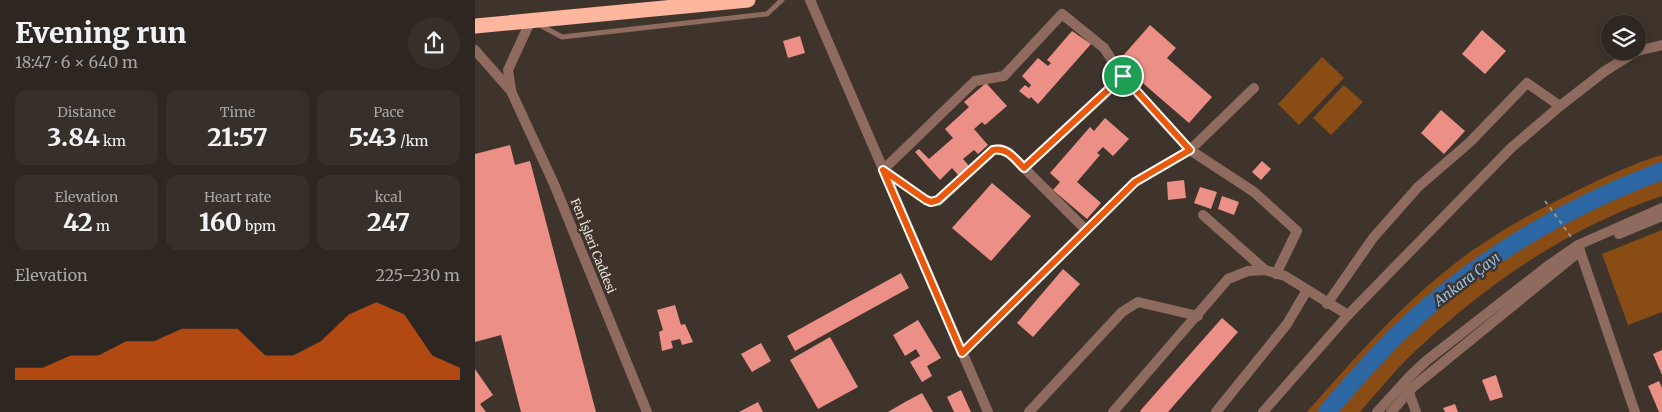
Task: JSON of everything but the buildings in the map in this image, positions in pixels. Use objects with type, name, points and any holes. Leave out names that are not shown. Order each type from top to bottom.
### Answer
[{"type":"highway","points":[[475,26],[748,0]]},
{"type":"street","points":[[810,0],[988,412]]},
{"type":"street","points":[[883,170],[975,81],[1004,76],[1062,14],[1104,48],[1123,76],[1190,150],[1254,192],[1297,231],[1276,274]]},
{"type":"street","points":[[511,91],[508,70],[531,20]]},
{"type":"street","points":[[1646,49],[1662,45]]},
{"type":"street","points":[[475,50],[511,91]]},
{"type":"street","points":[[1263,412],[1348,315],[1511,148],[1560,106],[1605,71],[1623,60]]},
{"type":"street","points":[[1024,168],[1123,76]]},
{"type":"street","points":[[1327,304],[1373,238],[1412,194],[1469,142],[1527,83],[1560,106]]},
{"type":"street","points":[[962,353],[1135,182],[1190,150],[1254,88]]},
{"type":"street","name":"Fen İşleri Caddesi","points":[[511,91],[554,184],[647,412]]},
{"type":"street","points":[[883,170],[931,202],[938,200],[993,150],[1001,149],[1008,152],[1086,230]]},
{"type":"street","points":[[1377,412],[1426,361],[1577,244],[1662,208]]},
{"type":"street","points":[[1203,215],[1265,270],[1307,290],[1327,304],[1348,315]]},
{"type":"street","points":[[1391,412],[1409,392],[1577,244],[1662,216]]},
{"type":"street","points":[[1577,244],[1635,412]]},
{"type":"street","points":[[1113,412],[1198,316],[1228,279],[1248,271],[1265,270]]},
{"type":"street","points":[[1216,412],[1287,324],[1307,290]]},
{"type":"street","points":[[1029,412],[1122,312],[1137,302],[1198,316]]},
{"type":"street","points":[[1405,381],[1416,412]]},
{"type":"lane","points":[[531,20],[562,37],[767,14],[782,0]]},
{"type":"path","points":[[1545,201],[1577,244]]},
{"type":"shaded area","points":[[1322,57],[1344,78],[1299,125],[1278,104]]},
{"type":"shaded area","points":[[1344,85],[1363,102],[1331,135],[1313,118]]},
{"type":"shaded area","points":[[1662,155],[1662,196],[1592,225],[1526,263],[1495,284],[1436,332],[1408,358],[1360,412],[1307,412],[1390,321],[1460,260],[1507,228],[1551,203],[1617,172]]},
{"type":"shaded area","points":[[1662,230],[1662,312],[1628,325],[1602,254]]},
{"type":"waterway","name":"Ankara Çayı","points":[[1327,412],[1363,370],[1401,331],[1460,281],[1491,259],[1557,219],[1591,201],[1662,171]]},
{"type":"route","points":[[1123,76],[1190,150],[1135,182],[962,353],[883,170],[931,202],[938,200],[993,150],[1001,149],[1008,152],[1024,168],[1123,76]]}]
